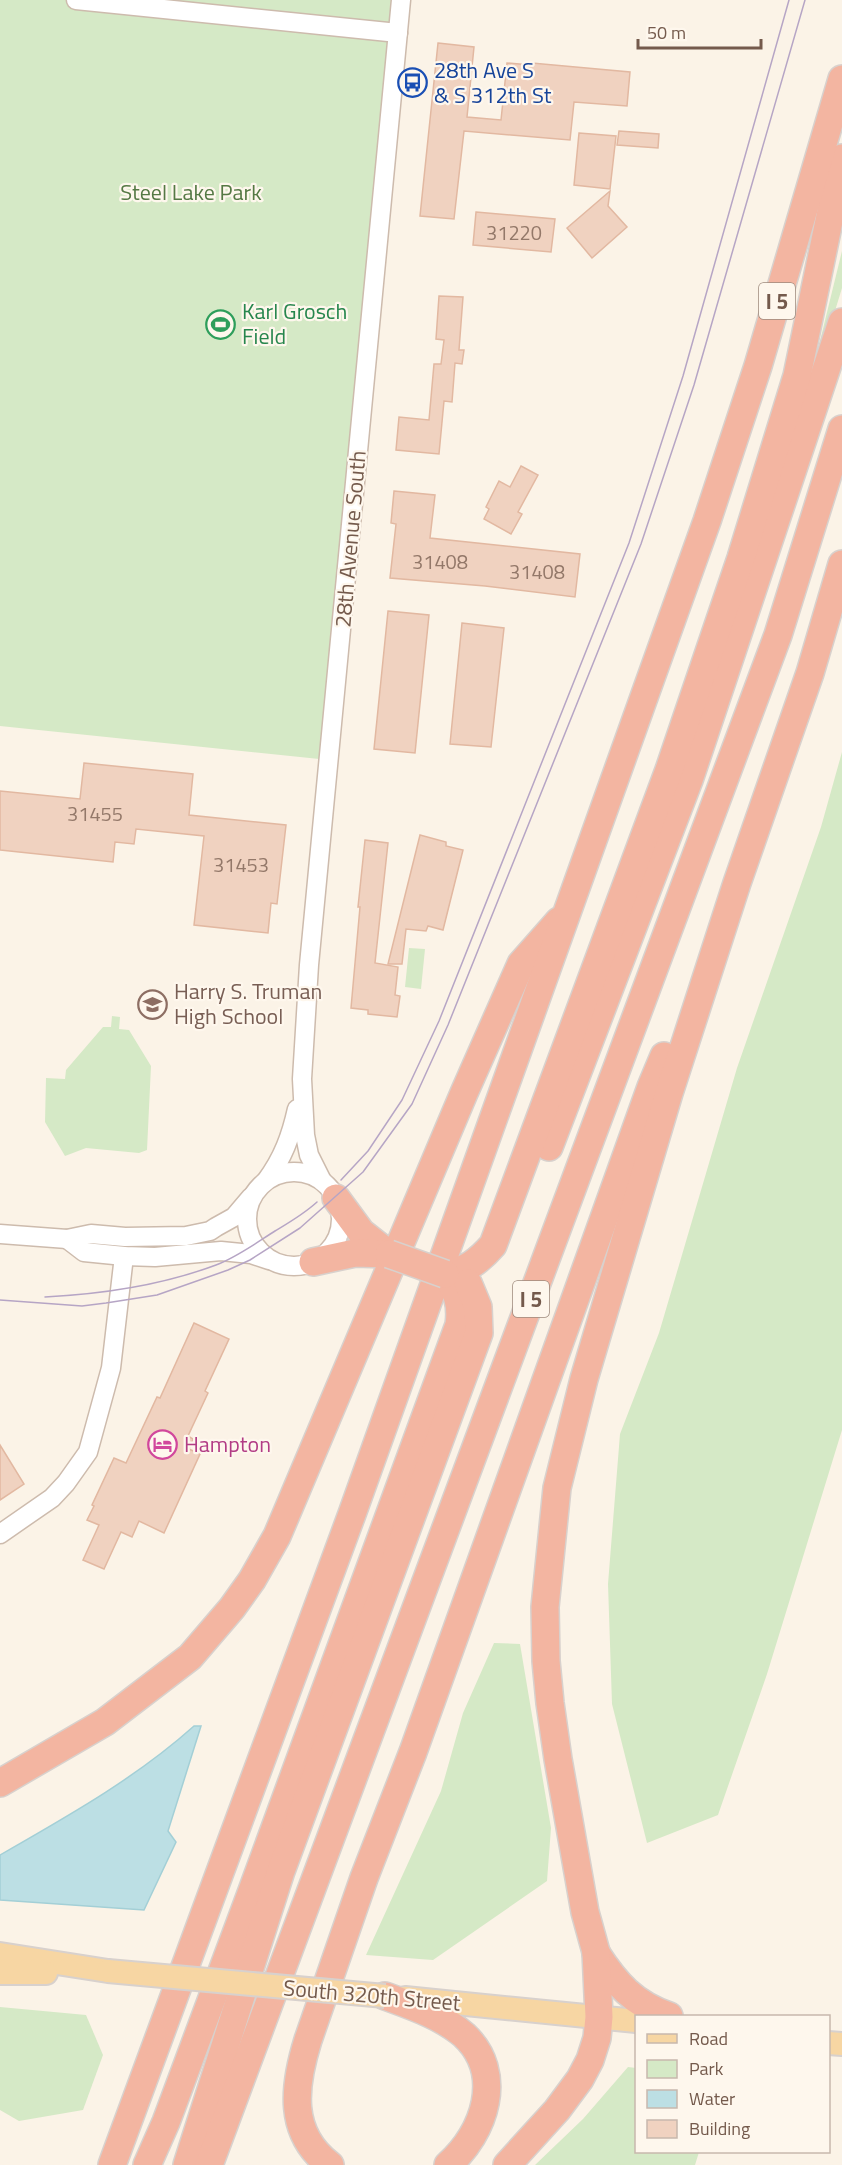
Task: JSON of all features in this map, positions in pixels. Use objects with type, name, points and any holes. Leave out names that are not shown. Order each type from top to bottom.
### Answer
[{"type":"highway","name":"I 5","points":[[111,2165],[356,1502],[707,521],[754,377],[842,79]]},
{"type":"highway","points":[[523,1191],[741,558],[797,376],[842,158]]},
{"type":"highway","points":[[187,2165],[281,1871],[447,1389],[461,1312],[460,1301],[454,1287],[458,1272],[482,1257],[493,1245],[523,1191],[688,780],[842,322]]},
{"type":"highway","name":"I 5","points":[[209,2165],[778,635],[842,429]]},
{"type":"highway","points":[[507,2165],[557,2110],[580,2079],[593,2049],[599,2017],[596,1952],[585,1912],[549,1693],[545,1607],[557,1488],[584,1379],[669,1093],[737,883],[810,673],[842,564]]},
{"type":"highway","points":[[330,2165],[315,2151],[305,2137],[299,2120],[300,2065],[364,1878],[412,1752],[651,1087],[737,883]]},
{"type":"highway","points":[[0,1783],[105,1722],[190,1657],[232,1608],[252,1580],[277,1536],[464,1093],[521,964],[569,910]]},
{"type":"highway","points":[[329,1190],[358,1242],[456,1279]]},
{"type":"highway","points":[[313,1262],[358,1242]]},
{"type":"highway","points":[[147,2165],[166,2122],[244,1913],[447,1389]]},
{"type":"highway","points":[[596,1952],[611,1977],[628,1993],[655,2011],[666,2015]]},
{"type":"highway","points":[[385,1996],[431,2014],[463,2034],[475,2048],[484,2067],[487,2091],[481,2122],[468,2146],[448,2165]]},
{"type":"main road","name":"South 320th Street","points":[[0,1954],[108,1971],[635,2021]]},
{"type":"main road","name":"South 320th Street","points":[[0,1973],[108,1971]]},
{"type":"street","points":[[76,0],[398,33]]},
{"type":"street","name":"28th Avenue South","points":[[329,1190],[309,1155],[305,1135],[302,1079],[309,965],[401,0]]},
{"type":"street","name":"28th Avenue South","points":[[266,1181],[280,1162],[292,1134],[302,1079]]},
{"type":"street","points":[[0,1234],[67,1239],[91,1234],[146,1238],[186,1236],[210,1231],[234,1217],[266,1181],[280,1174],[294,1172],[309,1174],[329,1190],[340,1212],[338,1235],[326,1254],[313,1262],[299,1266],[285,1265],[251,1254],[221,1251],[155,1257],[84,1252],[67,1239]]},
{"type":"street","points":[[253,1196],[248,1210],[247,1224],[251,1239],[260,1251],[272,1260]]},
{"type":"street","points":[[0,1534],[52,1498],[88,1452],[111,1368],[124,1256]]},
{"type":"green space","name":"Steel Lake Park","points":[[0,0],[401,0],[329,760],[0,726]]},
{"type":"green space","points":[[842,251],[842,288],[782,470],[818,349]]},
{"type":"green space","points":[[842,752],[842,1430],[767,1674],[718,1815],[647,1843],[612,1704],[608,1584],[620,1434],[659,1333],[737,1068],[821,827]]},
{"type":"green space","points":[[409,948],[425,949],[421,989],[405,987]]},
{"type":"green space","points":[[112,1016],[120,1017],[119,1029],[129,1030],[151,1066],[147,1150],[139,1153],[86,1148],[65,1156],[45,1122],[46,1078],[65,1079],[66,1070],[103,1027],[111,1027]]},
{"type":"green space","points":[[494,1643],[520,1644],[551,1828],[547,1881],[433,1960],[366,1955],[441,1791],[463,1713]]},
{"type":"green space","points":[[0,2007],[86,2015],[103,2055],[83,2110],[19,2121],[0,2110]]},
{"type":"green space","points":[[628,2067],[635,2068],[635,2153],[699,2153],[695,2165],[535,2165],[583,2119]]},
{"type":"water","points":[[194,1726],[201,1726],[168,1831],[176,1842],[144,1910],[0,1900],[0,1855],[76,1811],[125,1779],[149,1763]]},
{"type":"building","points":[[438,43],[474,47],[467,117],[501,120],[507,63],[531,65],[532,63],[630,72],[627,106],[574,102],[570,140],[464,131],[454,219],[420,216]]},
{"type":"building","points":[[619,131],[659,134],[658,148],[617,145]]},
{"type":"building","points":[[579,133],[616,136],[610,189],[574,185]]},
{"type":"building","points":[[610,191],[608,206],[627,227],[592,258],[567,228]]},
{"type":"building","points":[[476,212],[555,219],[551,252],[473,245]]},
{"type":"building","points":[[439,296],[463,297],[459,350],[464,350],[462,364],[455,363],[452,402],[444,401],[439,454],[396,450],[399,417],[429,420],[434,364],[441,364],[444,340],[436,339]]},
{"type":"building","points":[[521,466],[538,475],[518,512],[522,514],[511,534],[484,519],[489,509],[486,507],[499,481],[510,487]]},
{"type":"building","points":[[394,491],[435,495],[430,538],[580,554],[575,597],[390,578],[396,524],[391,523]]},
{"type":"building","points":[[388,611],[429,615],[415,753],[374,749]]},
{"type":"building","points":[[462,623],[504,628],[491,747],[450,744]]},
{"type":"building","points":[[84,763],[193,774],[189,815],[286,825],[277,904],[271,903],[268,933],[194,925],[204,836],[136,829],[134,844],[115,842],[113,862],[0,850],[0,791],[80,799]]},
{"type":"building","points":[[420,835],[446,842],[446,846],[463,850],[443,930],[428,926],[426,931],[406,929],[402,964],[388,964]]},
{"type":"building","points":[[365,840],[388,843],[375,963],[398,967],[395,995],[400,996],[397,1017],[368,1014],[368,1010],[351,1008]]},
{"type":"building","name":"Hampton","points":[[194,1323],[229,1339],[205,1391],[208,1393],[188,1436],[193,1439],[189,1449],[200,1454],[164,1533],[139,1521],[132,1537],[121,1532],[104,1569],[83,1560],[99,1525],[87,1520],[94,1506],[92,1505],[114,1458],[126,1463],[157,1397],[160,1398]]},
{"type":"building","points":[[0,1445],[24,1484],[0,1500]]},
{"type":"tram line","points":[[341,1180],[368,1151],[402,1100],[439,1021],[629,543],[683,376],[789,0]]},
{"type":"tram line","points":[[0,1300],[82,1306],[157,1295],[250,1260],[300,1228],[363,1172],[412,1104],[448,1025],[641,544],[694,385],[805,0]]},
{"type":"tram line","points":[[45,1297],[132,1288],[216,1265],[246,1250],[297,1218],[317,1202]]},
{"type":"place","name":"28th Ave S & S 312th St","points":[[413,83]]},
{"type":"place","name":"Karl Grosch Field","points":[[221,324]]},
{"type":"place","name":"Harry S. Truman High School","points":[[153,1004]]},
{"type":"place","name":"Hampton","points":[[163,1444]]}]
